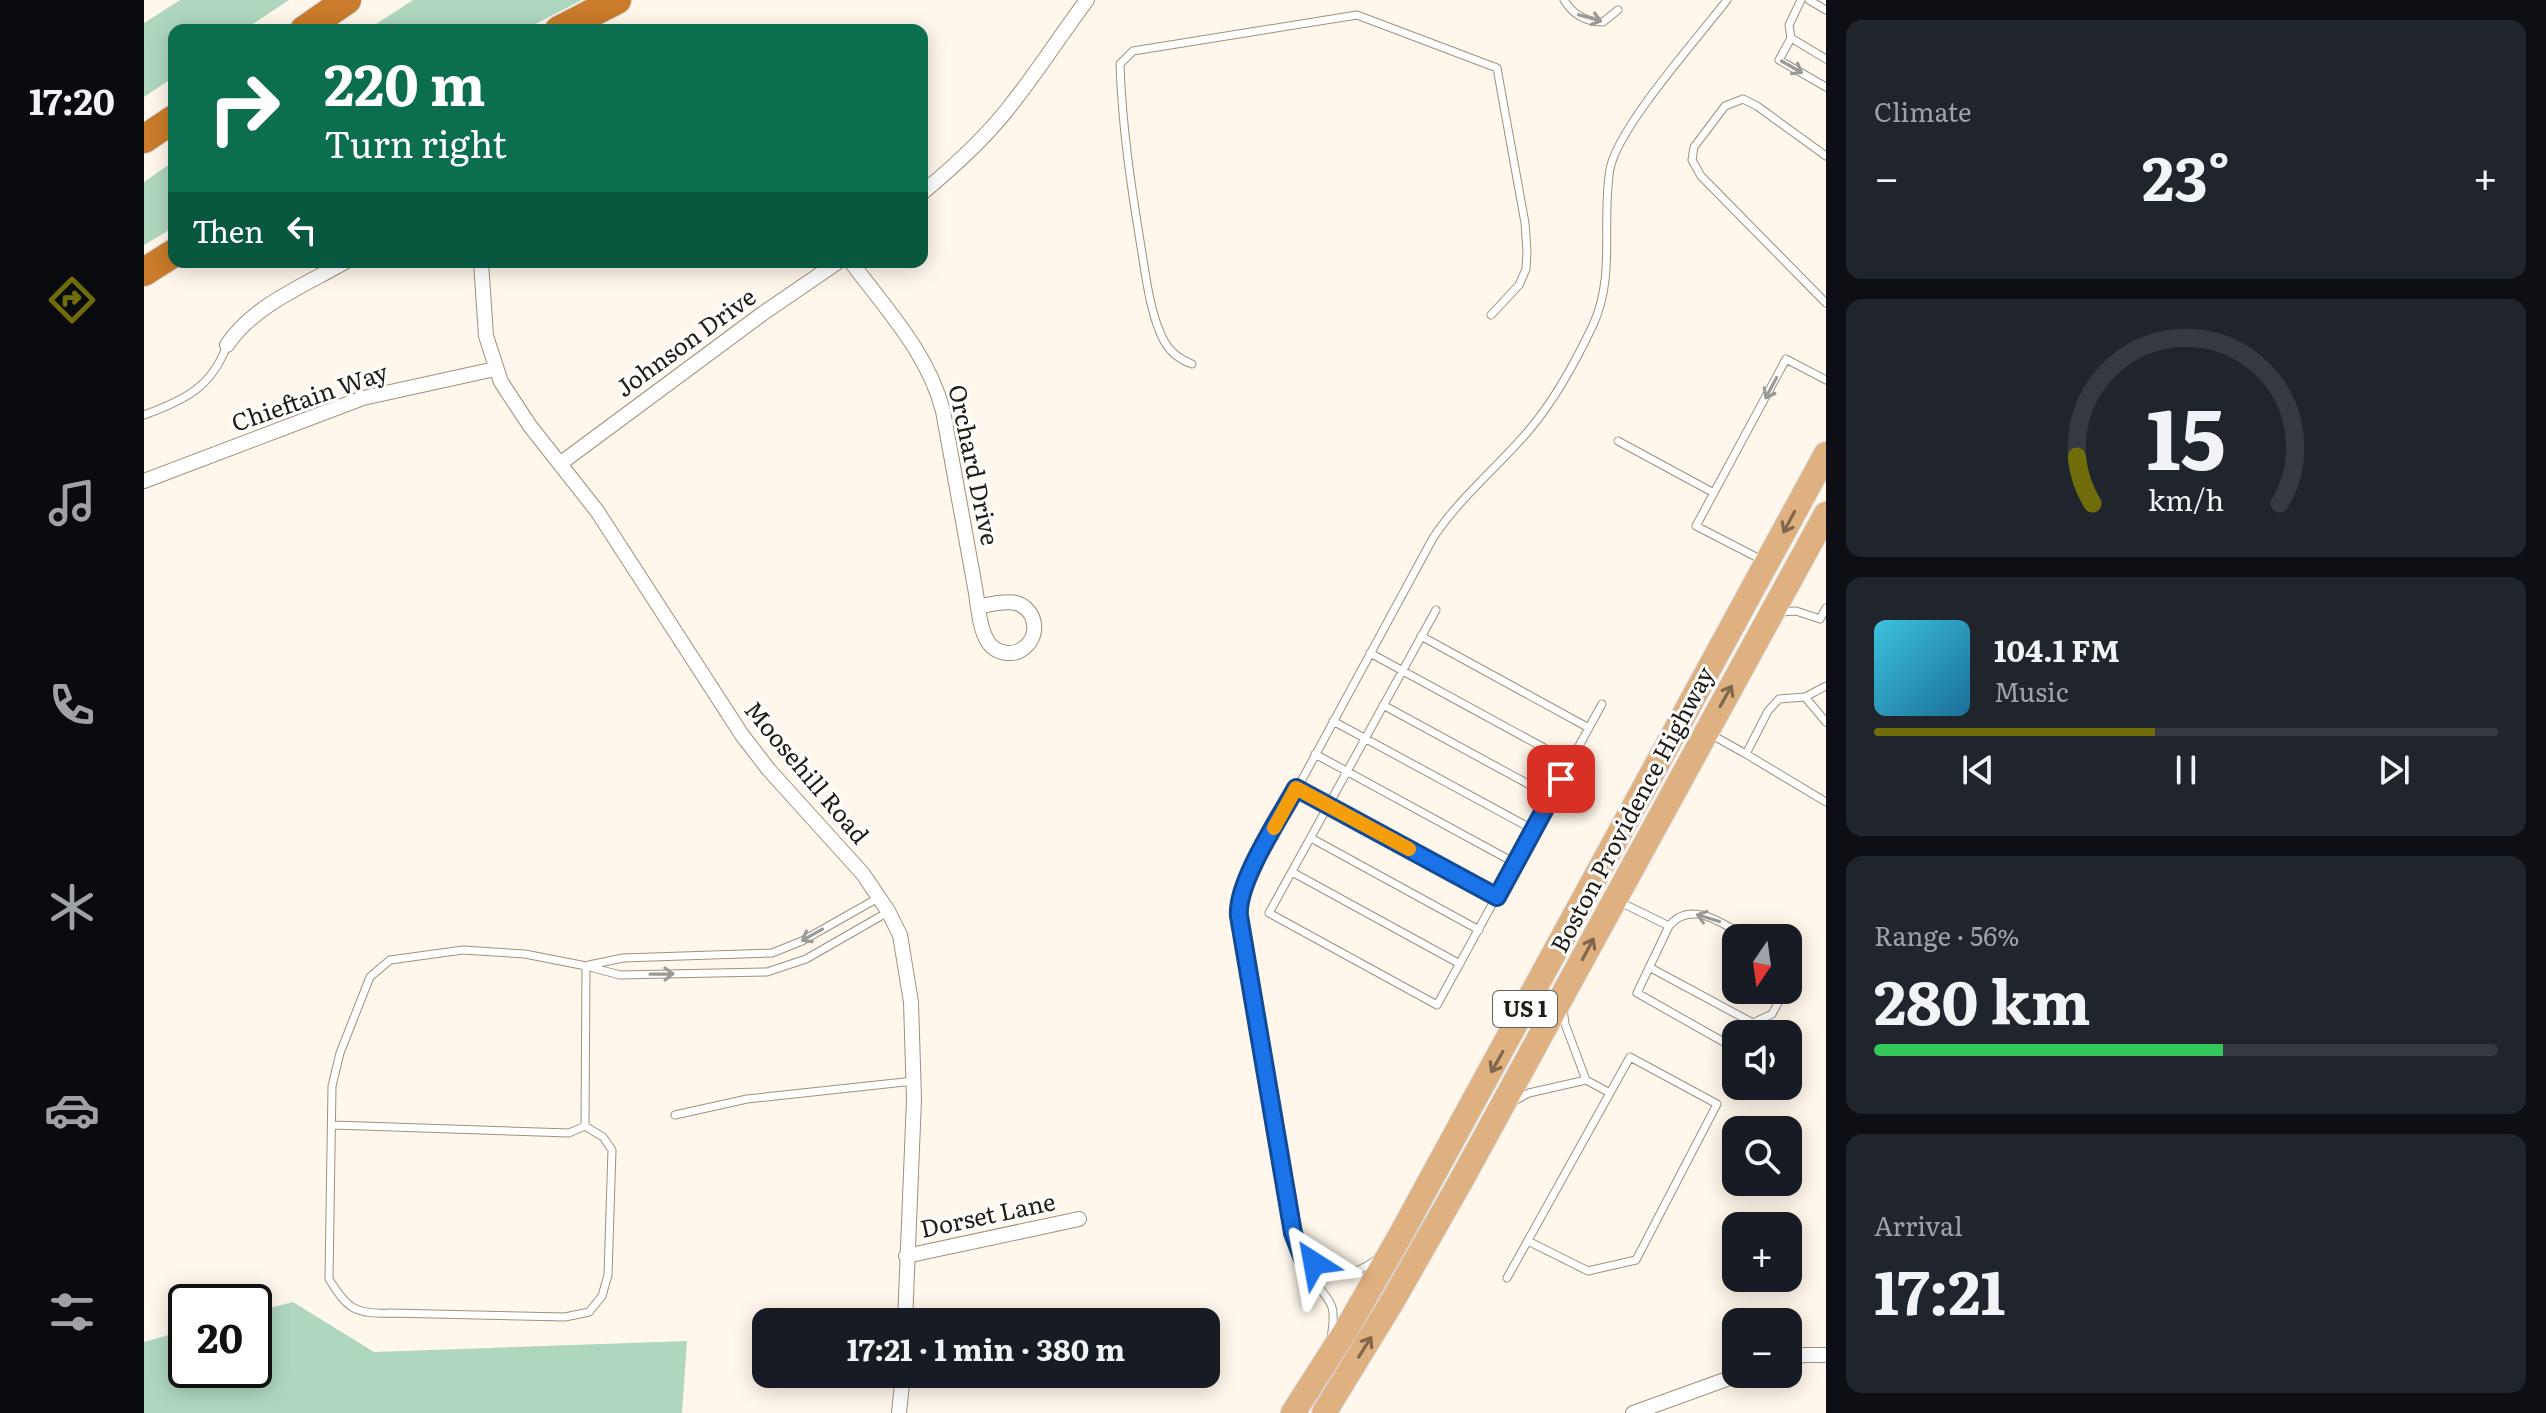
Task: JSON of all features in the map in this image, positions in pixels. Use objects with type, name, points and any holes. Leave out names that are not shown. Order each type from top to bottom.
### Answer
[{"type":"highway","points":[[313,24],[347,0]]},
{"type":"highway","points":[[571,24],[617,0]]},
{"type":"highway","points":[[144,139],[168,123]]},
{"type":"highway","points":[[144,272],[168,257]]},
{"type":"main road","name":"Boston Providence Highway","points":[[1293,1413],[1400,1236],[1826,454]]},
{"type":"main road","name":"Boston Providence Highway","points":[[1324,1413],[1392,1302],[1502,1108],[1826,514]]},
{"type":"street","points":[[928,188],[959,163],[1015,101],[1087,0]]},
{"type":"street","points":[[227,345],[264,309],[335,268]]},
{"type":"street","name":"Moosehill Road","points":[[481,268],[486,336],[495,369],[518,409],[613,534],[748,744],[863,874],[880,897],[900,935],[911,1002],[914,1081],[905,1308]]},
{"type":"street","name":"Johnson Drive","points":[[561,463],[829,268]]},
{"type":"street","name":"Orchard Drive","points":[[856,268],[919,352],[938,391],[979,606]]},
{"type":"street","name":"Chieftain Way","points":[[144,481],[363,398],[495,369]]},
{"type":"street","name":"Dorset Lane","points":[[906,1256],[1079,1219]]},
{"type":"street","points":[[1802,1356],[1826,1355]]},
{"type":"street","points":[[1633,1413],[1722,1381]]},
{"type":"street","points":[[899,1413],[902,1388]]},
{"type":"lane","points":[[1564,0],[1587,21],[1603,22],[1618,10]]},
{"type":"lane","points":[[1325,1364],[1332,1333],[1333,1309],[1312,1279],[1293,1233],[1238,904],[1243,886],[1439,528],[1531,427],[1561,385],[1592,327],[1605,291],[1607,195],[1610,167],[1618,146],[1727,0]]},
{"type":"lane","points":[[1801,0],[1789,25],[1791,38],[1779,60],[1826,87]]},
{"type":"lane","points":[[1809,0],[1826,10]]},
{"type":"lane","points":[[1192,364],[1183,361],[1165,343],[1146,279],[1130,179],[1120,82],[1120,64],[1133,51],[1357,15],[1497,68],[1525,223],[1526,269],[1519,285],[1491,315]]},
{"type":"lane","points":[[1791,38],[1826,59]]},
{"type":"lane","points":[[1826,156],[1743,99],[1725,106],[1694,147],[1692,160],[1701,176],[1826,303]]},
{"type":"lane","points":[[144,415],[191,393],[207,381],[218,368],[227,345]]},
{"type":"lane","points":[[1768,562],[1696,526],[1786,359],[1826,380]]},
{"type":"lane","points":[[1618,441],[1714,493]]},
{"type":"lane","points":[[1770,615],[1796,611],[1823,620],[1826,608]]},
{"type":"lane","points":[[1436,610],[1269,913],[1437,1005],[1602,704]]},
{"type":"lane","points":[[1421,636],[1589,728]]},
{"type":"lane","points":[[1370,653],[1570,762]]},
{"type":"lane","points":[[1746,754],[1768,711],[1779,699],[1805,697],[1826,686]]},
{"type":"lane","points":[[1805,697],[1826,722]]},
{"type":"lane","points":[[1383,705],[1552,797]]},
{"type":"lane","points":[[1333,721],[1534,830]]},
{"type":"lane","points":[[1706,732],[1826,802]]},
{"type":"lane","points":[[1315,754],[1515,863]]},
{"type":"lane","points":[[1296,788],[1497,897]]},
{"type":"lane","points":[[1311,838],[1479,930]]},
{"type":"lane","points":[[1292,872],[1460,964]]},
{"type":"lane","points":[[586,966],[623,958],[772,953],[802,941],[880,897]]},
{"type":"lane","points":[[1615,899],[1669,926]]},
{"type":"lane","points":[[585,1126],[603,1137],[612,1150],[608,1275],[602,1296],[589,1312],[565,1317],[364,1315],[343,1302],[329,1279],[332,1086],[340,1053],[370,977],[390,960],[463,950],[525,954],[620,975],[767,972],[806,959],[888,911]]},
{"type":"lane","points":[[1722,1041],[1637,993],[1669,926],[1676,918],[1687,913],[1699,914],[1725,924]]},
{"type":"lane","points":[[585,1126],[586,966]]},
{"type":"lane","points":[[1649,967],[1747,1020]]},
{"type":"lane","points":[[1562,997],[1565,1024],[1586,1080],[1610,1093]]},
{"type":"lane","points":[[1759,1020],[1772,1014],[1778,1004]]},
{"type":"lane","points":[[1507,1278],[1630,1057],[1717,1104],[1636,1260],[1588,1271],[1528,1241]]},
{"type":"lane","points":[[1502,1108],[1529,1093],[1586,1080]]},
{"type":"lane","points":[[675,1115],[747,1099],[914,1081]]},
{"type":"lane","points":[[333,1125],[569,1133],[585,1126]]},
{"type":"lane","points":[[1303,1259],[1346,1275],[1369,1265],[1400,1236]]},
{"type":"green space","points":[[180,0],[289,0],[253,24],[168,24],[168,81],[144,97],[144,23]]},
{"type":"green space","points":[[413,0],[582,0],[536,24],[376,24]]},
{"type":"green space","points":[[168,165],[168,231],[144,245],[144,182]]},
{"type":"green space","points":[[293,1302],[374,1352],[687,1341],[682,1413],[144,1413],[144,1342],[168,1335],[168,1388],[272,1388],[272,1307]]},
{"type":"slow traffic","points":[[1274,828],[1296,788],[1409,849]]},
{"type":"route","points":[[1314,1263],[1303,1259],[1293,1233],[1239,916],[1238,904],[1243,886],[1296,788],[1497,897],[1561,779]]}]
